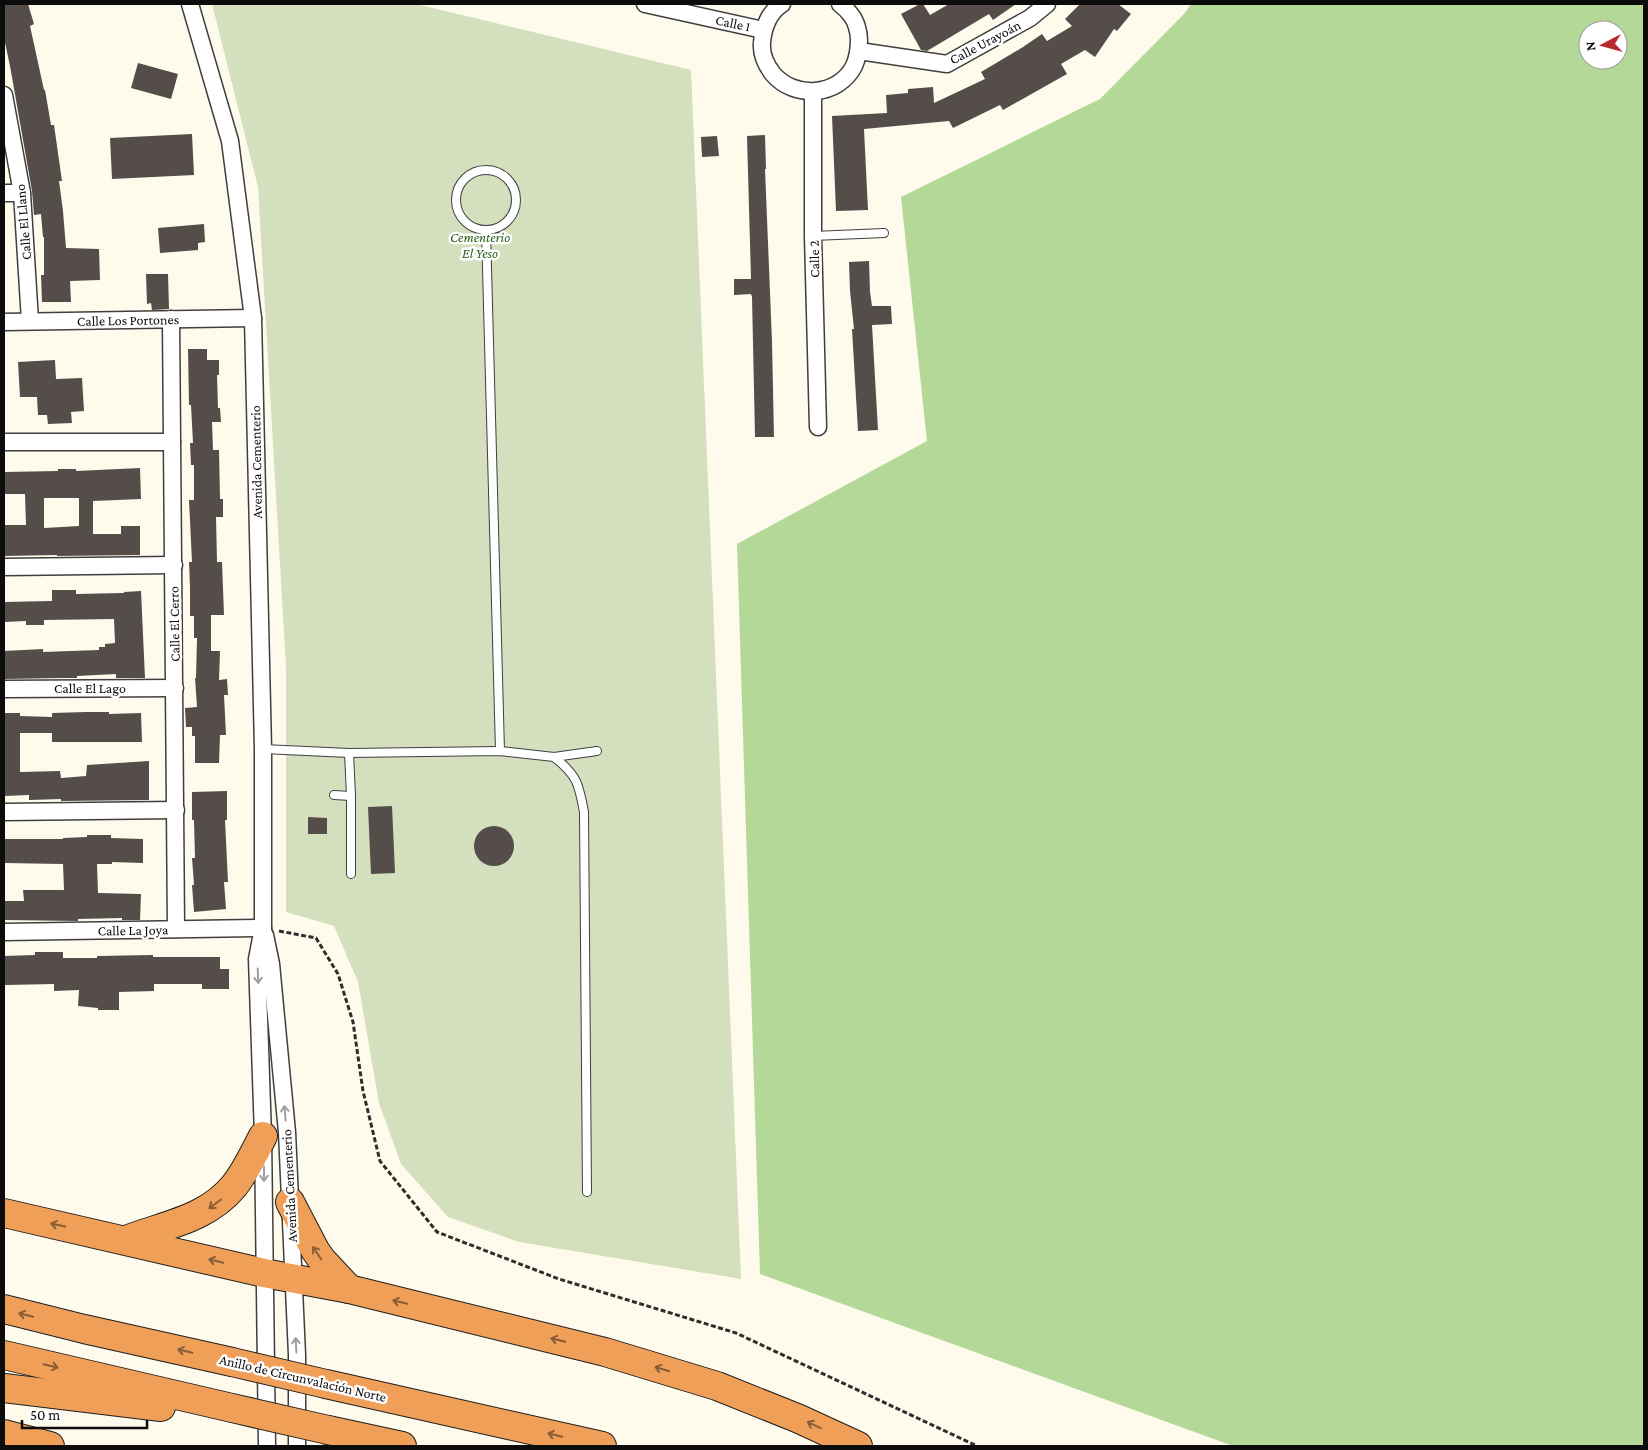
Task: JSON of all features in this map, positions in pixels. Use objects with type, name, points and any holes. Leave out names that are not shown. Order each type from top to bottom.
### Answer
[{"type":"highway","points":[[126,1240],[151,1230],[181,1222],[218,1202],[242,1176],[264,1136]]},
{"type":"highway","points":[[290,1202],[315,1250],[349,1289]]},
{"type":"highway","points":[[4,1213],[264,1273],[349,1289],[596,1350],[717,1386],[797,1418],[858,1446]]},
{"type":"highway","name":"Anillo de Circunvalación Norte","points":[[4,1309],[602,1446]]},
{"type":"highway","points":[[4,1356],[402,1446]]},
{"type":"highway","points":[[4,1388],[166,1408],[206,1415],[232,1408]]},
{"type":"highway","points":[[4,1434],[50,1446]]},
{"type":"street","name":"Avenida Cementerio","points":[[190,4],[230,141],[253,318],[263,749],[263,928],[257,959],[264,1136],[267,1446]]},
{"type":"street","name":"Calle 1","points":[[645,4],[763,30]]},
{"type":"street","points":[[782,4],[775,8],[763,30],[761,48],[767,66],[779,81],[795,90],[813,92],[829,88],[843,80],[853,67],[859,52],[859,33],[852,16],[840,4]]},
{"type":"street","name":"Calle Urayoán","points":[[859,52],[947,64],[1030,18],[1047,4]]},
{"type":"street","name":"Calle 2","points":[[813,92],[813,236],[818,427]]},
{"type":"street","name":"Calle El Llano","points":[[4,95],[22,193],[30,321]]},
{"type":"street","points":[[4,193],[22,193]]},
{"type":"street","name":"Calle Los Portones","points":[[4,322],[253,318]]},
{"type":"street","name":"Calle El Cerro","points":[[171,319],[176,929]]},
{"type":"street","points":[[4,442],[172,442]]},
{"type":"street","points":[[4,567],[174,565]]},
{"type":"street","name":"Calle El Lago","points":[[4,689],[175,688]]},
{"type":"street","points":[[4,812],[176,810]]},
{"type":"street","name":"Avenida Cementerio","points":[[263,928],[272,973],[287,1132],[297,1355],[297,1446]]},
{"type":"street","name":"Calle La Joya","points":[[4,932],[263,928]]},
{"type":"lane","points":[[484,170],[493,171],[509,181],[516,199],[514,209],[504,224],[495,229],[486,230],[476,229],[467,224],[460,216],[456,206],[459,186],[465,178],[474,172],[484,170]]},
{"type":"lane","points":[[486,230],[500,751]]},
{"type":"lane","points":[[813,236],[884,233]]},
{"type":"lane","points":[[263,749],[349,753],[500,751],[554,757],[597,751]]},
{"type":"lane","points":[[349,753],[351,874]]},
{"type":"lane","points":[[554,757],[567,767],[580,787],[584,812],[587,1192]]},
{"type":"lane","points":[[334,795],[351,796]]},
{"type":"path","points":[[263,928],[316,938],[338,974],[352,1022],[362,1090],[380,1161],[438,1232],[559,1279],[736,1333],[977,1446]]},
{"type":"green space","name":"Cementerio El Yeso","points":[[212,4],[416,4],[691,70],[741,1279],[519,1242],[448,1217],[401,1164],[379,1103],[358,982],[334,926],[286,912],[286,667],[258,187]]},
{"type":"green space","points":[[1191,4],[1644,4],[1644,1446],[1233,1446],[760,1274],[737,544],[927,441],[901,197],[1100,99],[1184,14]]},
{"type":"building","points":[[4,4],[28,4],[34,24],[30,26],[51,125],[54,125],[62,181],[59,181],[66,248],[99,249],[100,280],[70,281],[71,302],[42,302],[41,275],[44,275],[44,237],[41,214],[34,215],[32,191],[4,38]]},
{"type":"building","points":[[923,4],[930,15],[949,4],[1016,4],[993,20],[989,14],[927,51],[921,50],[901,14]]},
{"type":"building","points":[[1080,4],[1118,4],[1131,14],[1117,31],[1114,29],[1095,57],[1085,50],[1061,64],[1067,74],[1003,110],[1000,105],[953,128],[949,121],[864,129],[868,210],[836,211],[832,116],[887,113],[886,95],[908,93],[908,89],[933,87],[934,103],[985,79],[981,72],[1042,34],[1047,41],[1072,26],[1065,19]]},
{"type":"building","points":[[138,63],[178,74],[171,99],[131,88]]},
{"type":"building","points":[[192,134],[194,175],[112,179],[110,138]]},
{"type":"building","points":[[765,135],[774,437],[755,437],[752,297],[751,294],[734,295],[734,279],[751,279],[747,136]]},
{"type":"building","points":[[717,136],[719,156],[702,157],[701,137]]},
{"type":"building","points":[[204,224],[205,242],[198,243],[198,250],[160,253],[158,228]]},
{"type":"building","points":[[869,261],[872,306],[891,306],[892,324],[872,325],[878,430],[858,431],[849,262]]},
{"type":"building","points":[[146,274],[168,274],[169,309],[152,310],[151,303],[147,304]]},
{"type":"building","points":[[188,349],[207,349],[207,360],[219,360],[219,375],[217,375],[218,408],[220,408],[221,422],[212,422],[213,450],[219,450],[220,499],[223,499],[223,517],[216,517],[217,562],[222,562],[224,615],[211,615],[211,651],[220,651],[219,680],[227,679],[228,695],[224,695],[226,735],[220,735],[219,763],[195,763],[195,736],[192,736],[192,727],[186,727],[185,708],[197,707],[195,678],[197,638],[194,638],[194,616],[190,616],[189,562],[192,562],[189,500],[194,500],[194,465],[191,465],[190,443],[193,443],[191,405],[189,405]]},
{"type":"building","points":[[55,360],[56,379],[82,378],[84,411],[71,412],[72,423],[48,424],[47,415],[38,415],[37,397],[20,397],[18,362]]},
{"type":"building","points":[[140,468],[141,499],[93,501],[93,534],[121,534],[121,526],[140,526],[140,555],[4,556],[4,525],[26,525],[25,494],[4,494],[4,472],[58,471],[58,469],[76,469],[76,471]],"holes":[[[44,498],[79,498],[79,526],[44,528]]]},
{"type":"building","points":[[52,590],[76,590],[76,594],[141,591],[145,678],[116,678],[116,674],[77,676],[77,678],[4,679],[4,651],[43,649],[43,652],[99,650],[99,647],[105,647],[105,644],[115,643],[114,619],[44,620],[44,625],[26,625],[26,621],[4,622],[4,602],[52,601]]},
{"type":"building","points":[[109,712],[109,714],[141,713],[142,742],[52,742],[52,733],[20,733],[20,772],[60,771],[61,778],[86,776],[87,765],[149,761],[149,800],[61,801],[61,799],[29,800],[29,795],[4,796],[4,713],[20,713],[20,716],[52,717],[52,713]]},
{"type":"building","points":[[227,791],[227,820],[225,820],[228,882],[224,882],[226,909],[194,912],[192,858],[195,858],[192,792]]},
{"type":"building","points":[[392,806],[395,873],[371,874],[368,807]]},
{"type":"building","points":[[308,817],[327,818],[327,834],[308,834]]},
{"type":"building","points":[[494,826],[508,832],[514,846],[508,860],[494,866],[480,860],[474,846],[480,832]]},
{"type":"building","points":[[87,835],[111,835],[111,838],[143,839],[143,863],[112,862],[112,864],[97,864],[98,893],[141,894],[140,920],[122,920],[122,918],[78,919],[78,921],[4,920],[4,901],[24,901],[23,890],[64,890],[63,864],[4,863],[4,839],[63,839],[87,837]]},
{"type":"building","points":[[35,952],[63,952],[63,958],[153,955],[153,957],[220,957],[220,969],[229,969],[229,989],[202,989],[202,984],[154,984],[154,991],[119,992],[119,1010],[98,1010],[98,1008],[78,1006],[79,990],[54,991],[54,984],[5,985],[4,956],[35,955]]}]
